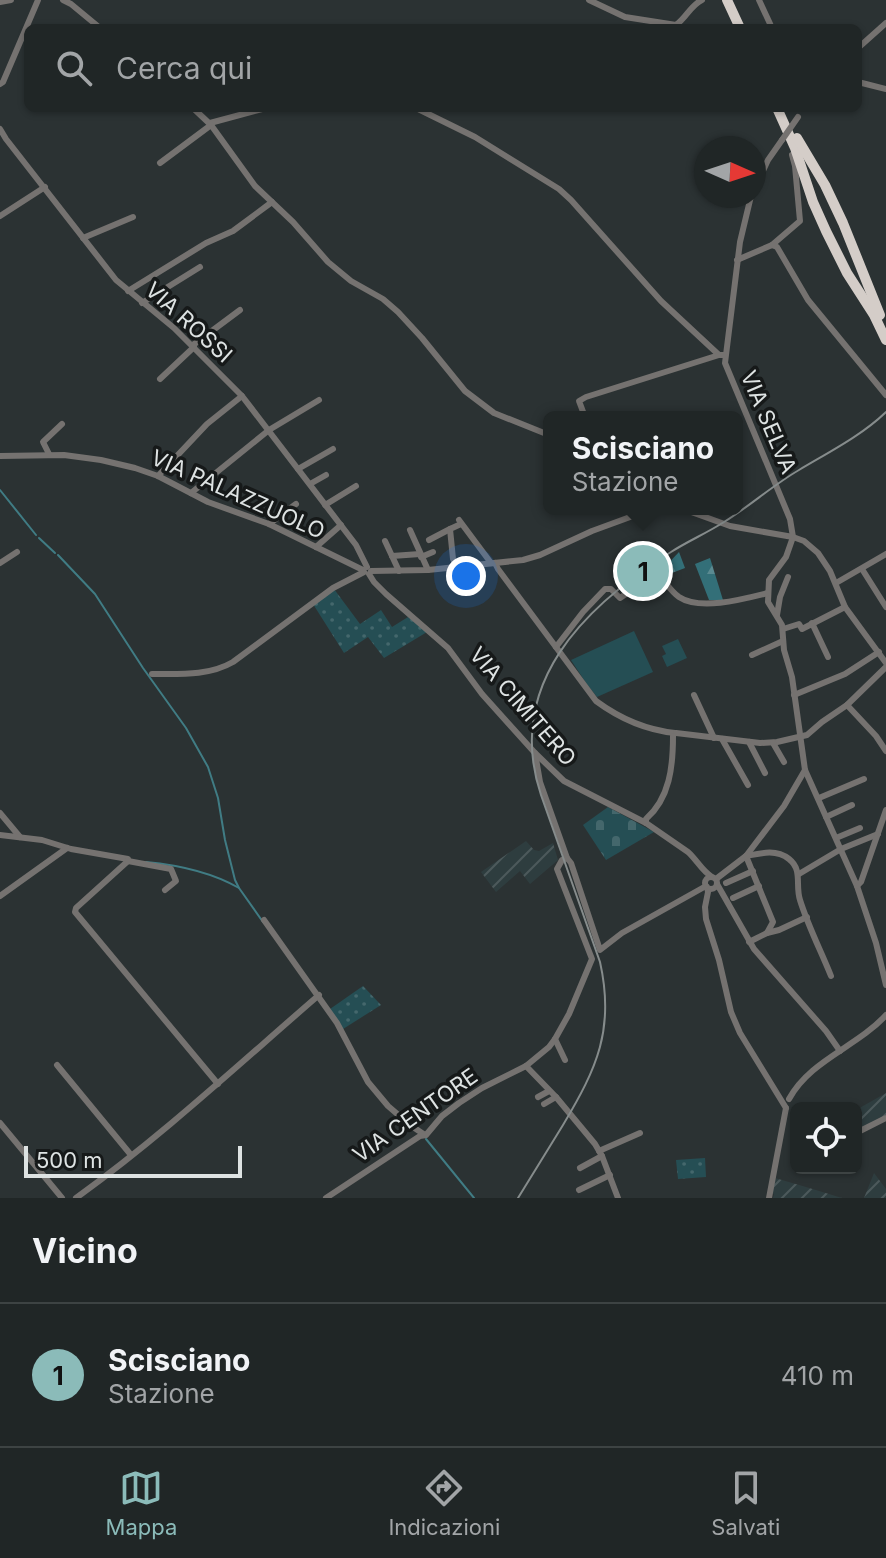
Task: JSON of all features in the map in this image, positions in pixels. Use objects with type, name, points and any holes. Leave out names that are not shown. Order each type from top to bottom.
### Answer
[{"type":"highway","points":[[729,0],[740,24]]},
{"type":"highway","points":[[779,112],[813,202],[847,273],[886,340]]},
{"type":"highway","points":[[780,112],[825,185],[886,329]]},
{"type":"street","points":[[0,2],[11,0]]},
{"type":"street","points":[[28,24],[38,0]]},
{"type":"street","points":[[63,0],[95,24]]},
{"type":"street","points":[[589,0],[625,17],[670,24]]},
{"type":"street","points":[[678,24],[696,2],[702,0]]},
{"type":"street","points":[[759,0],[770,24]]},
{"type":"street","points":[[862,44],[886,23]]},
{"type":"street","points":[[0,84],[24,33]]},
{"type":"street","points":[[862,83],[886,89]]},
{"type":"street","points":[[197,112],[210,124],[255,186],[334,268],[398,312],[472,397],[494,413],[543,433]]},
{"type":"street","points":[[160,163],[210,124],[252,112]]},
{"type":"street","points":[[424,112],[475,137],[559,189],[661,301],[722,355]]},
{"type":"street","points":[[737,260],[772,245],[800,221],[795,166],[778,112]]},
{"type":"street","points":[[766,164],[801,112]]},
{"type":"street","name":"VIA ROSSI","points":[[0,129],[105,267],[128,291],[193,346],[242,396],[356,545],[367,571]]},
{"type":"street","points":[[0,216],[45,187]]},
{"type":"street","points":[[128,291],[193,251],[233,231],[272,202]]},
{"type":"street","name":"VIA SELVA","points":[[748,208],[722,355],[790,519],[793,537]]},
{"type":"street","points":[[83,238],[133,217]]},
{"type":"street","points":[[772,245],[777,247],[808,300],[886,395]]},
{"type":"street","points":[[142,303],[200,267]]},
{"type":"street","points":[[160,379],[193,346],[240,310]]},
{"type":"street","points":[[583,411],[579,401],[722,355]]},
{"type":"street","points":[[158,476],[207,424],[242,396]]},
{"type":"street","points":[[191,493],[269,430],[319,400]]},
{"type":"street","points":[[49,454],[43,442],[62,424]]},
{"type":"street","points":[[298,469],[333,449]]},
{"type":"street","name":"VIA PALAZZUOLO","points":[[1,455],[49,454],[101,460],[158,476],[208,502],[269,524],[367,571],[428,570],[540,555],[636,515]]},
{"type":"street","points":[[310,484],[326,475]]},
{"type":"street","points":[[325,505],[356,486]]},
{"type":"street","points":[[269,524],[296,504]]},
{"type":"street","points":[[429,540],[460,522],[596,701],[627,721],[675,735],[749,742],[773,743],[810,733],[847,705],[886,665],[845,607],[830,571],[818,553],[804,541],[730,526],[700,515]]},
{"type":"street","points":[[316,547],[341,525]]},
{"type":"street","points":[[450,529],[453,559],[457,567]]},
{"type":"street","points":[[410,530],[428,570]]},
{"type":"street","points":[[793,537],[786,557],[769,580],[768,602],[783,629],[805,770],[857,886],[884,964],[886,985]]},
{"type":"street","points":[[385,541],[399,571]]},
{"type":"street","points":[[0,563],[17,552]]},
{"type":"street","points":[[392,556],[421,556],[433,552]]},
{"type":"street","points":[[836,583],[886,554]]},
{"type":"street","points":[[862,569],[886,607]]},
{"type":"street","points":[[152,674],[206,672],[222,668],[333,588],[367,571]]},
{"type":"street","name":"VIA CIMITERO","points":[[367,571],[393,601],[448,648],[482,694],[564,781],[637,820],[648,821],[694,858],[712,884]]},
{"type":"street","points":[[556,647],[605,589],[611,589],[620,598],[657,573],[673,593],[691,602],[740,600],[768,593]]},
{"type":"street","points":[[777,615],[788,577]]},
{"type":"street","points":[[783,629],[799,624],[802,629],[845,607]]},
{"type":"street","points":[[812,623],[828,657]]},
{"type":"street","points":[[752,655],[783,641]]},
{"type":"street","points":[[794,695],[845,674],[879,652]]},
{"type":"street","points":[[694,695],[748,785]]},
{"type":"street","points":[[847,705],[886,751]]},
{"type":"street","points":[[648,821],[668,785],[675,735]]},
{"type":"street","points":[[749,742],[765,773]]},
{"type":"street","points":[[773,743],[784,762]]},
{"type":"street","points":[[535,753],[540,782],[600,950],[622,933],[712,884],[746,856],[784,806],[805,770]]},
{"type":"street","points":[[819,798],[864,779]]},
{"type":"street","points":[[826,817],[852,805]]},
{"type":"street","points":[[857,886],[886,810]]},
{"type":"street","points":[[0,813],[20,837]]},
{"type":"street","points":[[836,838],[860,828]]},
{"type":"street","points":[[799,874],[841,849],[878,834]]},
{"type":"street","points":[[0,835],[42,840],[171,869],[176,881],[165,890]]},
{"type":"street","points":[[0,896],[67,848]]},
{"type":"street","points":[[746,856],[766,853],[782,855],[794,864],[799,874],[799,895],[831,976]]},
{"type":"street","points":[[746,856],[773,919],[767,933]]},
{"type":"street","name":"VIA CENTORE","points":[[326,1198],[425,1135],[459,1103],[539,1057],[555,1039],[592,959],[557,869],[560,861],[567,858]]},
{"type":"street","points":[[128,861],[75,912],[218,1084]]},
{"type":"street","points":[[726,883],[753,871]]},
{"type":"street","points":[[712,884],[708,890],[706,919],[731,1012],[740,1033],[778,1095],[789,1105]]},
{"type":"street","points":[[712,884],[753,943],[840,1051]]},
{"type":"street","points":[[733,898],[759,886]]},
{"type":"street","points":[[753,943],[767,933],[807,917]]},
{"type":"street","points":[[264,920],[319,995],[352,1047],[368,1082],[388,1106],[425,1135]]},
{"type":"street","points":[[76,1198],[218,1084],[319,995]]},
{"type":"street","points":[[769,1198],[789,1105],[802,1080],[886,1015]]},
{"type":"street","points":[[555,1039],[565,1060]]},
{"type":"street","points":[[57,1065],[131,1155]]},
{"type":"street","points":[[526,1066],[584,1130],[600,1154],[618,1198]]},
{"type":"street","points":[[538,1097],[549,1091]]},
{"type":"street","points":[[544,1104],[556,1097]]},
{"type":"street","points":[[862,1130],[886,1118]]},
{"type":"street","points":[[0,1123],[62,1198]]},
{"type":"street","points":[[580,1168],[640,1133]]},
{"type":"street","points":[[579,1190],[610,1175]]},
{"type":"shaded area","points":[[526,841],[539,851],[553,843],[558,860],[530,884],[520,871],[496,892],[481,872]]},
{"type":"shaded area","points":[[886,1093],[886,1115],[862,1128],[862,1107]]},
{"type":"shaded area","points":[[874,1173],[886,1189],[886,1198],[864,1198]]},
{"type":"shaded area","points":[[775,1178],[842,1198],[773,1198]]},
{"type":"green space","points":[[679,552],[685,568],[664,576],[661,571]]},
{"type":"green space","points":[[710,558],[723,600],[709,600],[695,564]]},
{"type":"green space","points":[[334,589],[360,624],[381,610],[392,627],[408,617],[427,632],[384,658],[368,637],[344,653],[313,604]]},
{"type":"green space","points":[[634,631],[653,672],[597,697],[571,660]]},
{"type":"green space","points":[[678,639],[687,658],[667,667],[662,646]]},
{"type":"green space","points":[[608,807],[654,832],[606,860],[583,825]]},
{"type":"green space","points":[[363,986],[381,1005],[343,1029],[330,1009]]},
{"type":"green space","points":[[705,1158],[706,1177],[678,1179],[676,1160]]},
{"type":"waterway","points":[[0,490],[36,535]]},
{"type":"waterway","points":[[39,538],[55,553]]},
{"type":"waterway","points":[[58,555],[95,594],[186,728],[208,767],[218,798],[235,880],[263,922]]},
{"type":"waterway","points":[[146,862],[194,870],[239,888]]},
{"type":"waterway","points":[[426,1139],[474,1198]]},
{"type":"railway","points":[[743,509],[886,412]]},
{"type":"railway","points":[[518,1198],[563,1125],[594,1066],[604,1028],[605,1008],[600,962],[541,795],[532,755],[534,718],[543,684],[560,652],[582,623],[609,597],[671,552],[735,515]]},
{"type":"place","name":"Scisciano","points":[[643,571]]}]
